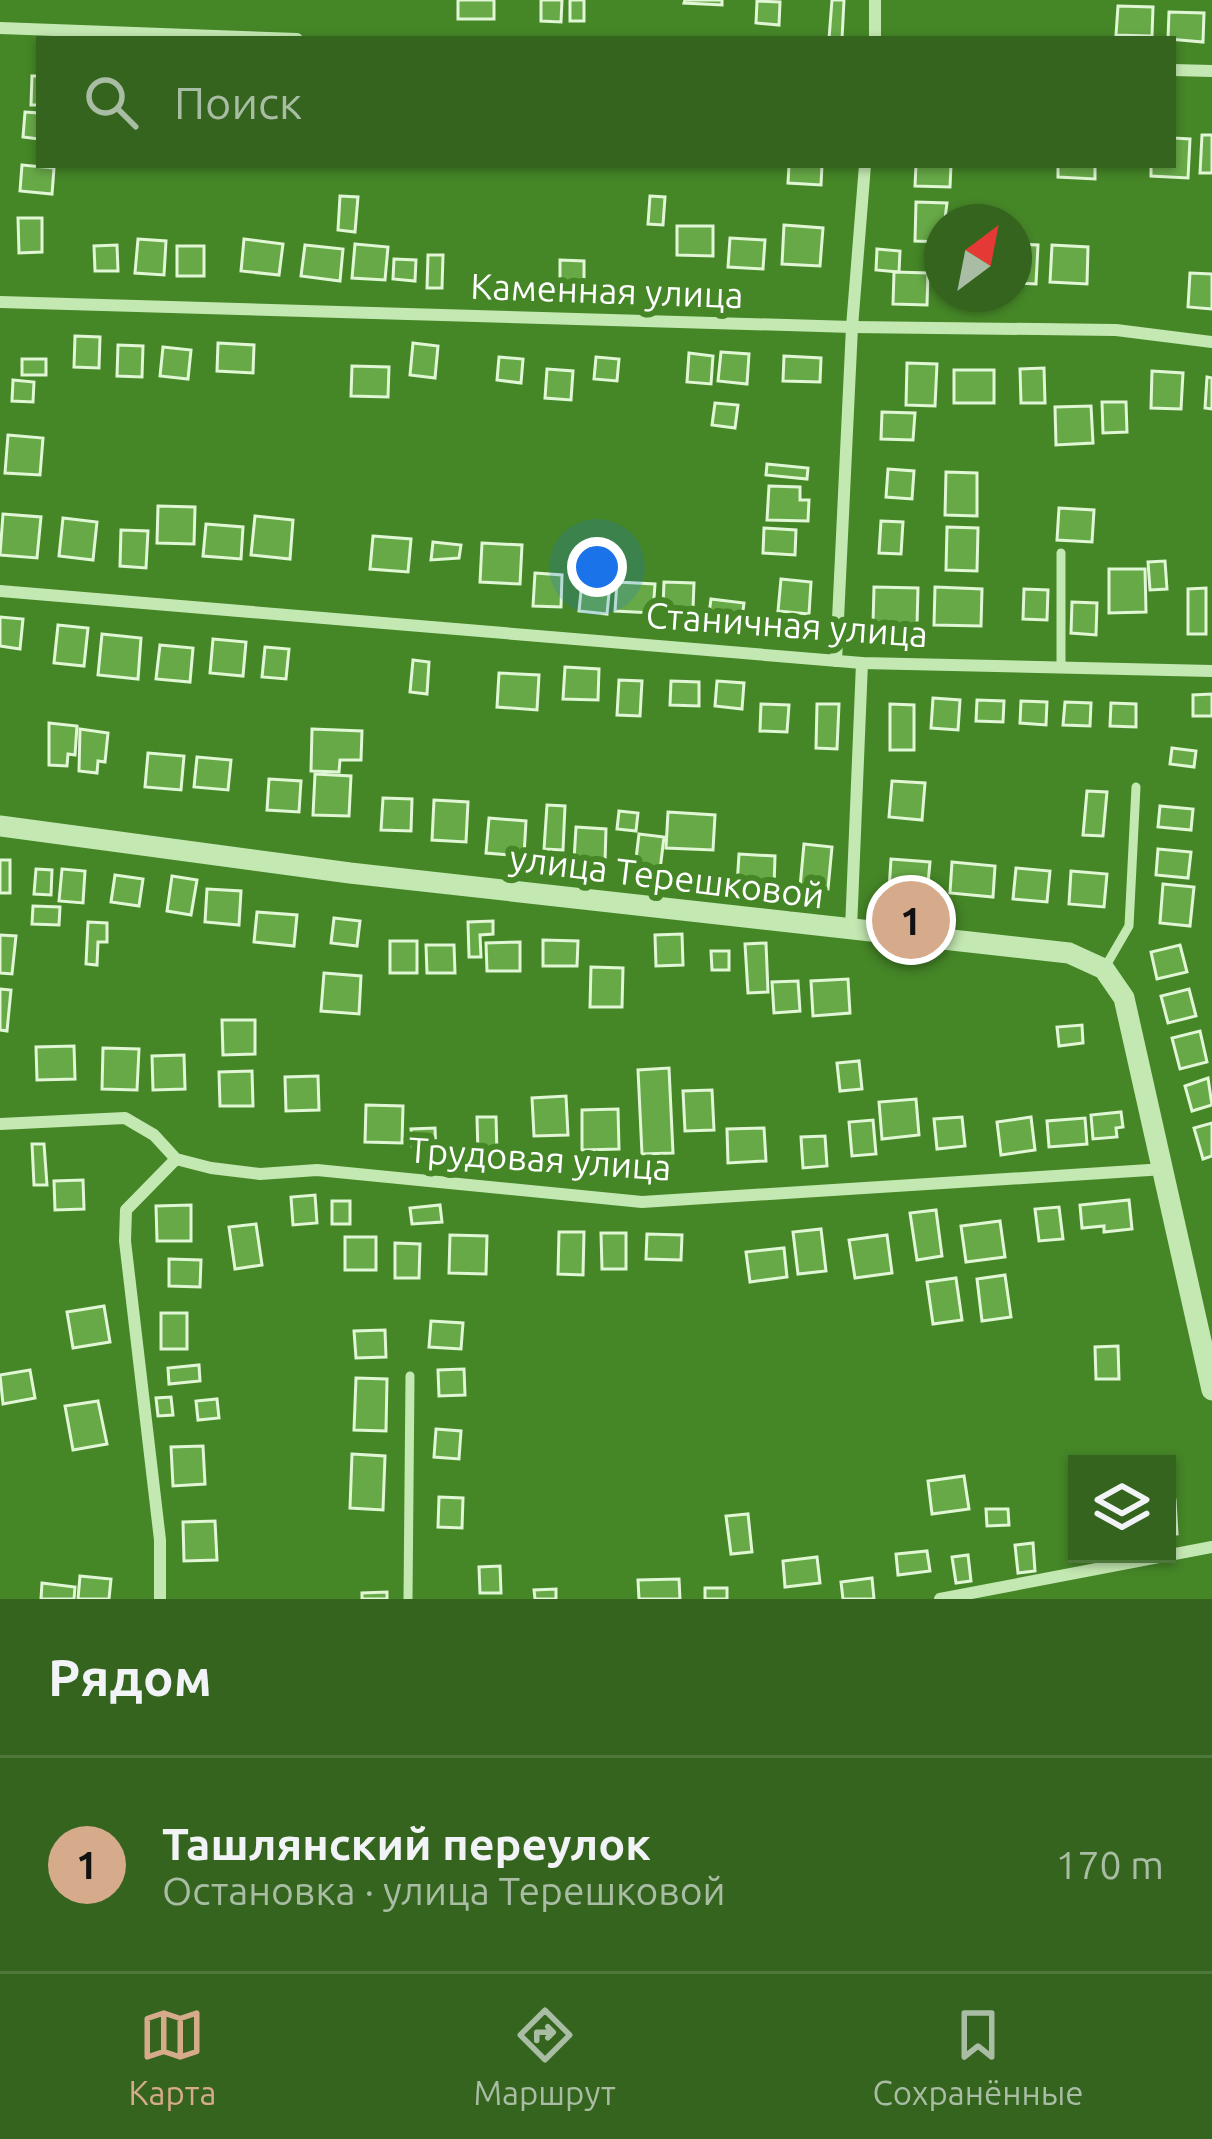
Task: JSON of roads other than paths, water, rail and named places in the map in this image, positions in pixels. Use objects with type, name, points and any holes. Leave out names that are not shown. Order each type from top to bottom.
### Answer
[{"type":"street","points":[[874,36],[875,0]]},
{"type":"street","points":[[0,28],[216,36]]},
{"type":"street","points":[[1176,70],[1212,71]]},
{"type":"street","points":[[836,661],[852,327],[866,168]]},
{"type":"street","name":"Каменная улица","points":[[0,302],[852,327],[1116,330],[1212,342]]},
{"type":"street","name":"Станичная улица","points":[[0,591],[862,664],[1212,671]]},
{"type":"street","points":[[851,931],[862,664]]},
{"type":"street","name":"улица Терешковой","points":[[0,826],[350,873],[1069,953],[1105,969]]},
{"type":"street","points":[[1105,969],[1124,998],[1212,1389]]},
{"type":"street","points":[[0,1124],[125,1118],[154,1135],[176,1160],[126,1210],[125,1226],[160,1540],[160,1599]]},
{"type":"street","name":"Трудовая улица","points":[[176,1160],[260,1174],[317,1170],[642,1202],[1165,1169]]},
{"type":"street","points":[[940,1599],[1212,1547]]},
{"type":"lane","points":[[1060,553],[1061,668]]},
{"type":"lane","points":[[1105,969],[1129,926],[1136,787]]},
{"type":"lane","points":[[408,1599],[410,1376]]},
{"type":"place","name":"Ташлянский переулок","points":[[911,920]]}]
